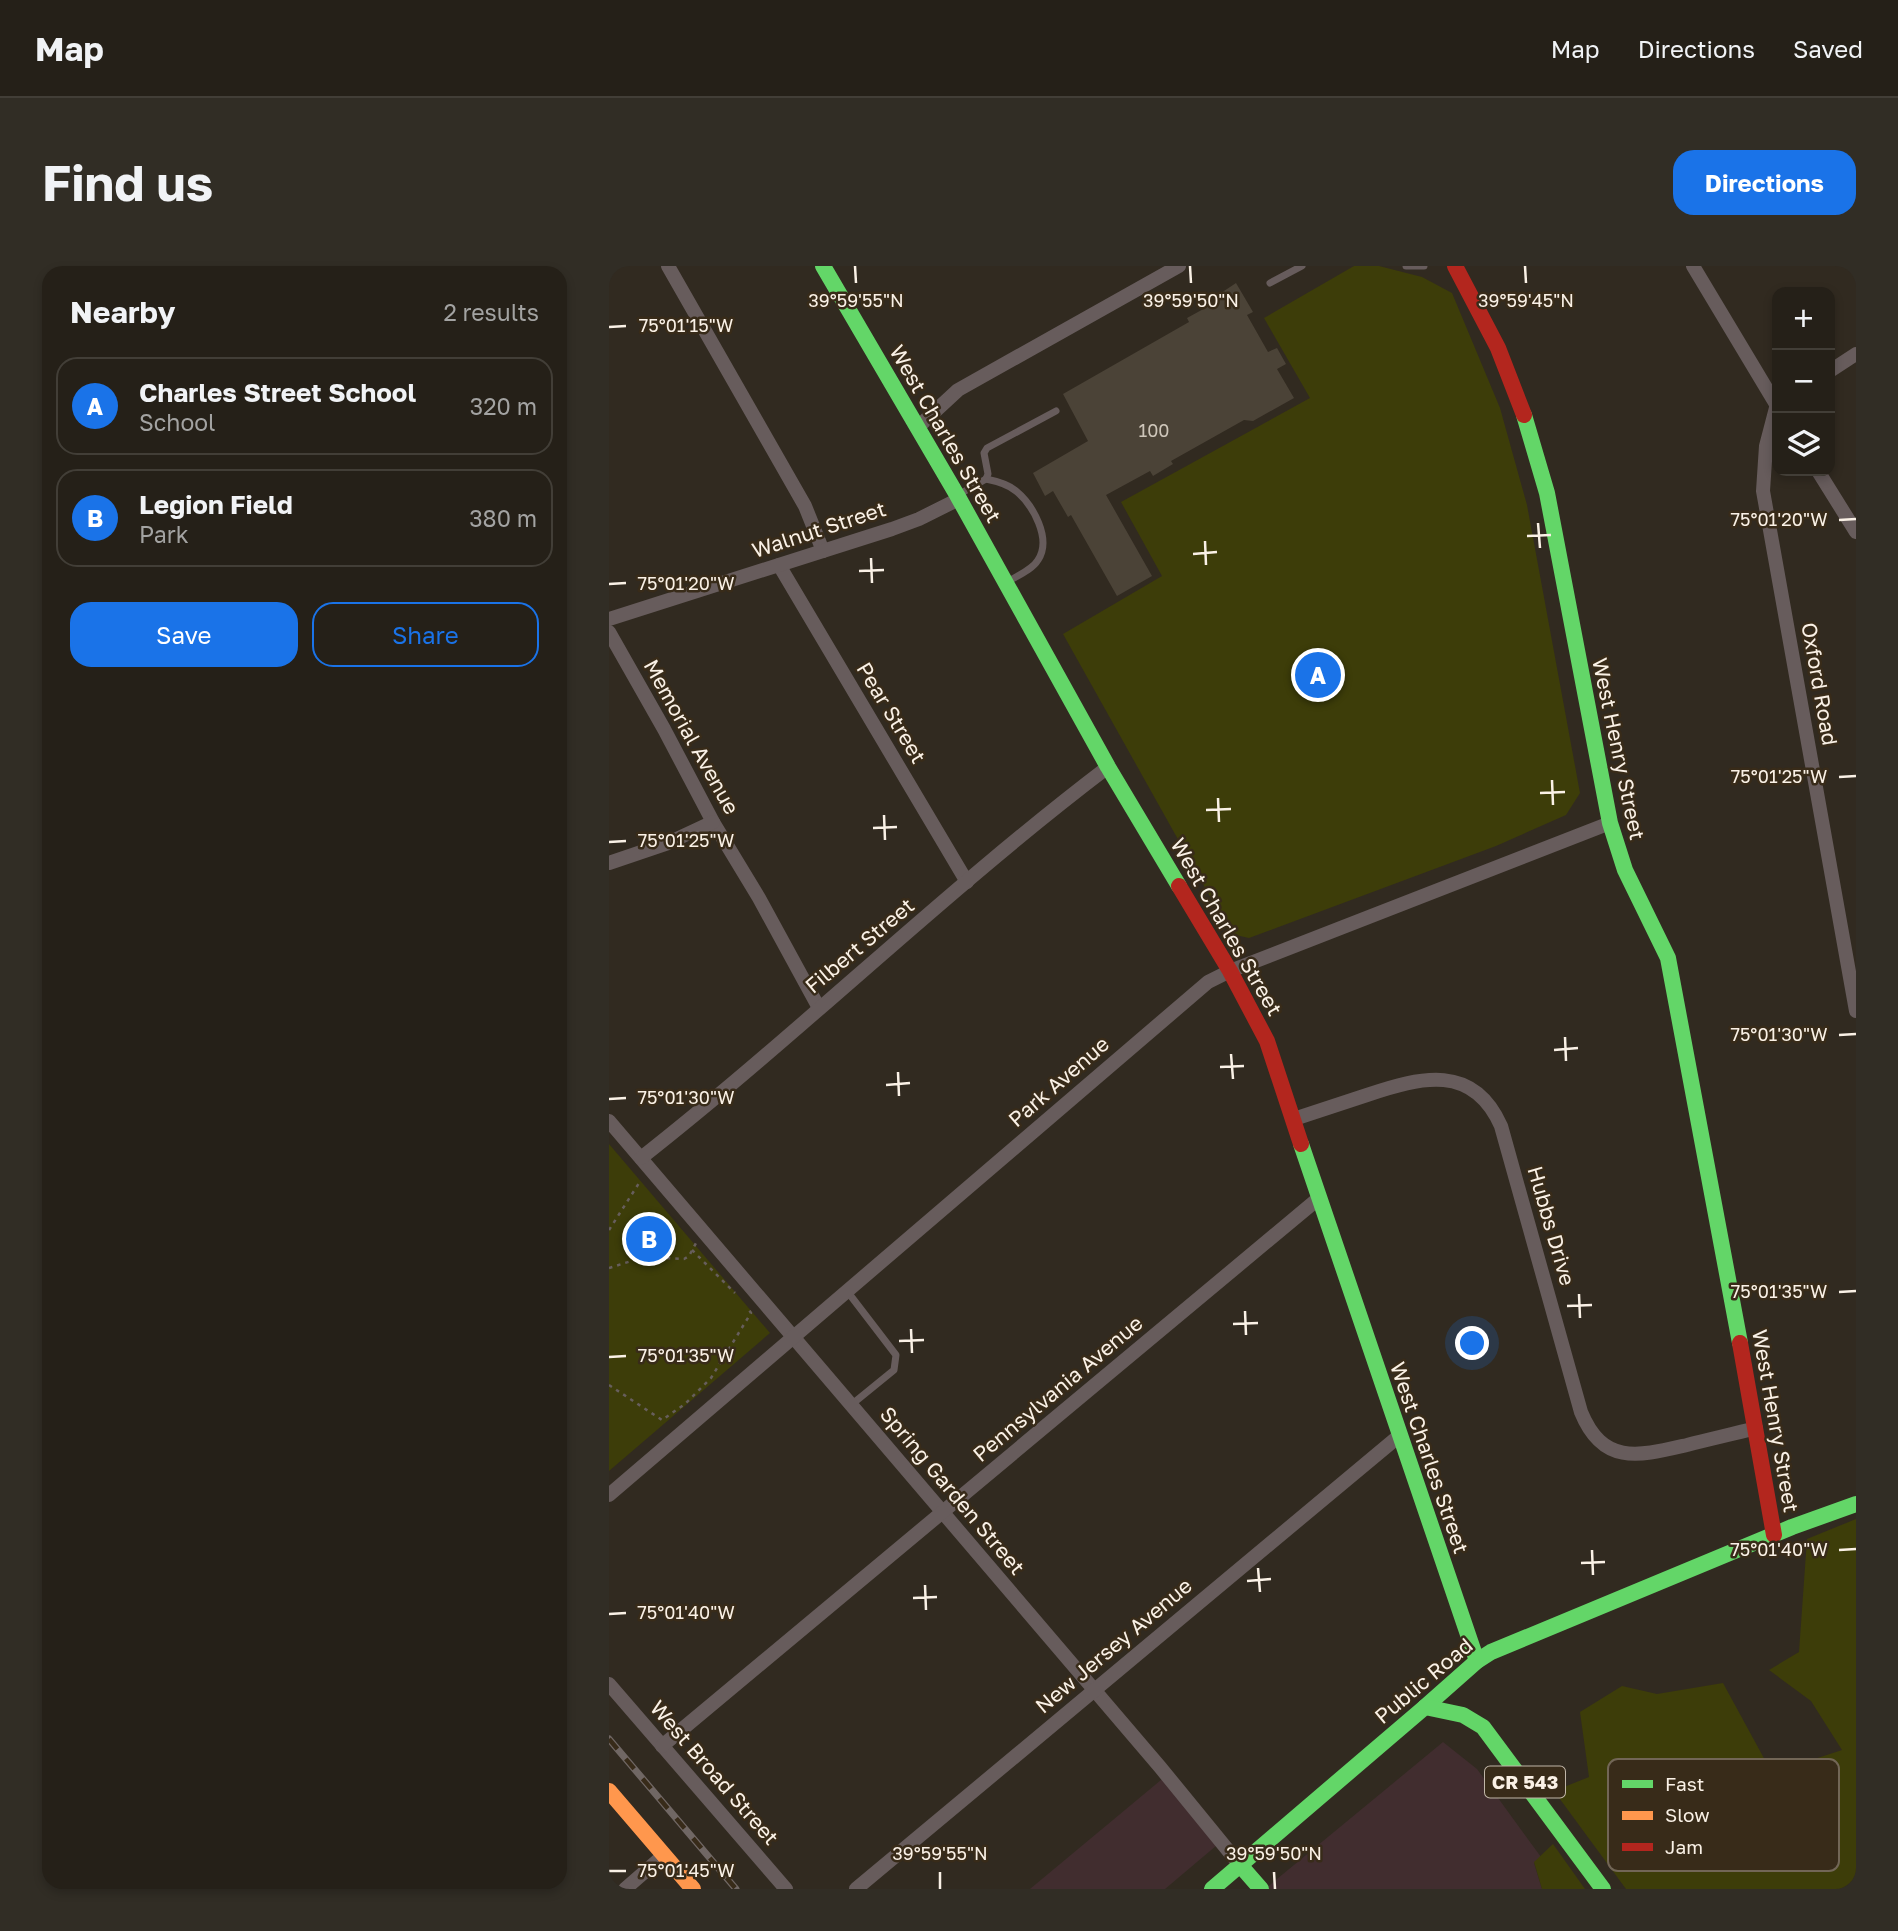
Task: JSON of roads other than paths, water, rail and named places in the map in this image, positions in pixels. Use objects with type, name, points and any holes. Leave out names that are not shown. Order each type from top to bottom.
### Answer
[{"type":"street","points":[[668,266],[805,506],[823,551]]},
{"type":"street","name":"West Charles Street","points":[[823,266],[918,426],[1108,767],[1230,971],[1267,1041],[1399,1436],[1478,1661]]},
{"type":"street","points":[[918,426],[958,390],[1179,266]]},
{"type":"street","name":"West Henry Street","points":[[1455,266],[1499,349],[1534,440],[1547,493],[1609,823],[1625,870],[1668,958],[1774,1535]]},
{"type":"street","points":[[1693,266],[1772,397]]},
{"type":"street","points":[[1835,368],[1856,354]]},
{"type":"street","name":"Oxford Road","points":[[1775,413],[1766,446],[1763,491],[1856,1011]]},
{"type":"street","points":[[1821,476],[1856,531]]},
{"type":"street","name":"Walnut Street","points":[[609,620],[919,519],[958,497]]},
{"type":"street","name":"Pear Street","points":[[779,565],[967,882]]},
{"type":"street","name":"Memorial Avenue","points":[[609,632],[819,1008]]},
{"type":"street","name":"Filbert Street","points":[[645,1163],[819,1008],[1108,767]]},
{"type":"street","points":[[609,863],[668,843],[713,822]]},
{"type":"street","name":"Park Avenue","points":[[609,1494],[1208,982],[1230,971],[1609,823]]},
{"type":"street","name":"Hubbs Drive","points":[[1294,1119],[1401,1083],[1422,1079],[1453,1081],[1482,1095],[1493,1108],[1501,1126],[1581,1412],[1595,1438],[1610,1449],[1634,1455],[1756,1429]]},
{"type":"street","name":"Spring Garden Street","points":[[609,1121],[1261,1889]]},
{"type":"street","name":"Pennsylvania Avenue","points":[[662,1746],[1319,1198]]},
{"type":"street","name":"New Jersey Avenue","points":[[856,1889],[1399,1436]]},
{"type":"street","name":"Public Road","points":[[1212,1889],[1478,1661],[1504,1646],[1856,1504]]},
{"type":"street","name":"West Broad Street","points":[[609,1684],[786,1889]]},
{"type":"street","name":"CR 543","points":[[1425,1707],[1457,1712],[1483,1727],[1603,1889]]},
{"type":"street","points":[[609,1791],[693,1889]]},
{"type":"street","points":[[625,1889],[664,1856]]},
{"type":"lane","points":[[1270,284],[1302,266]]},
{"type":"lane","points":[[1406,266],[1424,266]]},
{"type":"lane","points":[[958,497],[986,479],[988,474],[984,453],[987,449],[1056,411]]},
{"type":"lane","points":[[986,479],[1014,489],[1023,497],[1043,537],[1038,561],[1006,582]]},
{"type":"lane","points":[[847,1291],[896,1355],[894,1370],[851,1405]]},
{"type":"railway","points":[[609,1739],[736,1889]]},
{"type":"place","name":"Charles Street School","points":[[1318,675]]},
{"type":"place","name":"Legion Field","points":[[649,1239]]}]
